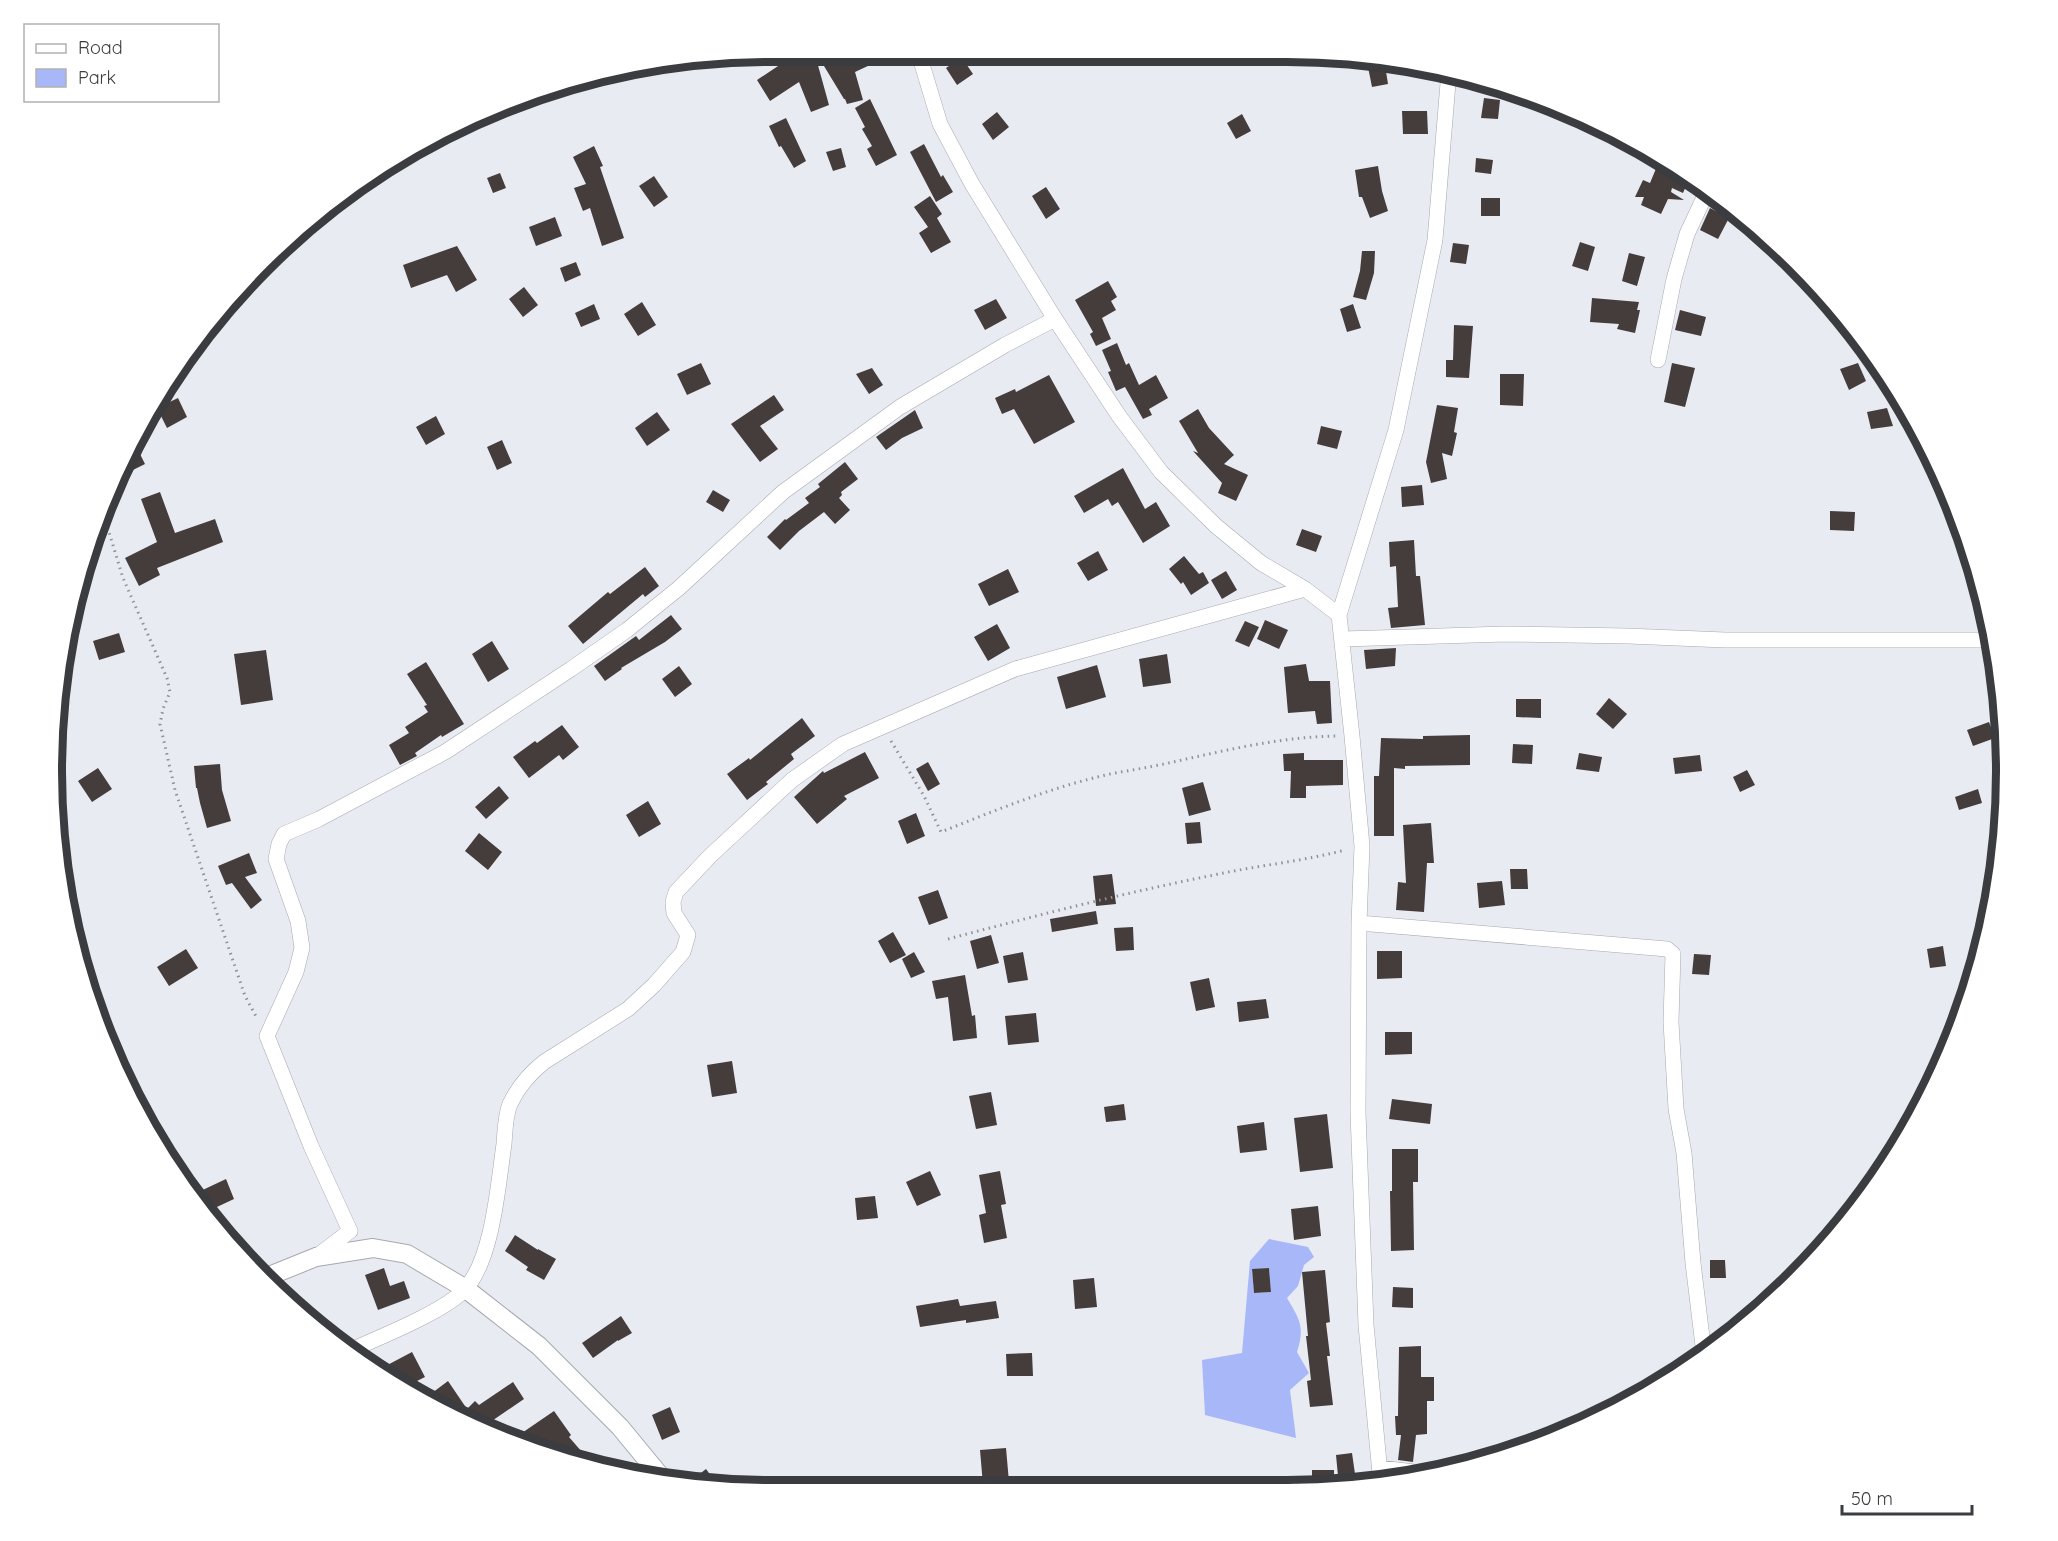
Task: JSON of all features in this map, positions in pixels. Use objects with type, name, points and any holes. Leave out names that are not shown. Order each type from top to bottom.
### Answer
[{"type":"street","points":[[921,62],[940,124],[972,184],[1055,319],[1119,416],[1161,472],[1216,526],[1262,563],[1305,589],[1339,615]]},
{"type":"street","points":[[1381,1473],[1366,1325],[1358,1113],[1359,923],[1362,846],[1339,615],[1396,430],[1435,240],[1448,80]]},
{"type":"street","points":[[1659,360],[1677,268],[1687,234],[1704,197]]},
{"type":"street","points":[[316,1257],[350,1231],[311,1146],[267,1036],[296,972],[302,948],[298,921],[276,859],[284,834],[319,819],[445,752],[571,669],[627,630],[680,588],[783,492],[900,407],[1005,345],[1055,319]]},
{"type":"street","points":[[358,1347],[443,1306],[466,1289],[481,1265],[494,1212],[509,1106],[519,1088],[531,1072],[544,1062],[628,1009],[654,985],[683,952],[688,935],[674,914],[673,902],[676,892],[710,856],[792,780],[843,744],[1016,669],[1305,589]]},
{"type":"street","points":[[1343,639],[1506,634],[1737,640],[1984,640]]},
{"type":"street","points":[[1359,923],[1667,949],[1673,954],[1671,1022],[1676,1109],[1684,1153],[1693,1263],[1703,1344]]},
{"type":"street","points":[[272,1275],[316,1257],[373,1248],[407,1254],[466,1289],[539,1346],[620,1427],[655,1470]]},
{"type":"path","points":[[106,523],[123,578],[167,678],[170,692],[160,724],[175,789],[245,996],[267,1036]]},
{"type":"path","points":[[884,727],[924,796],[941,832],[1046,793],[1109,774],[1299,737],[1352,736]]},
{"type":"path","points":[[948,939],[1107,897],[1221,873],[1319,857],[1362,846]]},
{"type":"green space","points":[[1269,1239],[1308,1247],[1314,1257],[1304,1265],[1298,1286],[1287,1298],[1300,1324],[1301,1336],[1297,1352],[1309,1373],[1290,1390],[1296,1438],[1205,1415],[1202,1360],[1242,1353],[1250,1261]],"holes":[[[1269,1268],[1271,1292],[1254,1293],[1252,1270]]]},
{"type":"building","points":[[784,62],[817,62],[829,105],[811,112],[799,82],[770,101],[757,80]]},
{"type":"building","points":[[834,62],[876,62],[855,72],[863,100],[847,104],[824,66]]},
{"type":"building","points":[[946,62],[965,62],[973,74],[957,85],[946,68],[949,66]]},
{"type":"building","points":[[1368,67],[1386,69],[1388,84],[1372,87]]},
{"type":"building","points":[[1484,98],[1500,100],[1498,119],[1481,118]]},
{"type":"building","points":[[870,99],[897,155],[876,166],[867,149],[872,146],[862,129],[865,127],[855,108]]},
{"type":"building","points":[[1402,111],[1427,111],[1428,134],[1403,134]]},
{"type":"building","points":[[997,112],[1009,127],[993,140],[982,124]]},
{"type":"building","points":[[1242,114],[1251,131],[1236,139],[1227,123]]},
{"type":"building","points":[[786,118],[806,161],[794,168],[781,146],[779,147],[769,126]]},
{"type":"building","points":[[924,144],[941,177],[943,175],[953,192],[936,202],[910,152]]},
{"type":"building","points":[[594,146],[603,166],[600,167],[624,238],[602,246],[590,208],[583,211],[574,188],[586,184],[573,157]]},
{"type":"building","points":[[841,148],[846,167],[833,171],[826,152]]},
{"type":"building","points":[[1476,158],[1493,160],[1491,174],[1475,172]]},
{"type":"building","points":[[1378,166],[1388,211],[1370,218],[1362,197],[1359,197],[1355,170]]},
{"type":"building","points":[[1657,166],[1687,185],[1683,193],[1672,188],[1671,192],[1684,200],[1668,199],[1661,214],[1641,205],[1644,197],[1635,197],[1643,180],[1650,183]]},
{"type":"building","points":[[500,173],[506,188],[493,193],[487,178]]},
{"type":"building","points":[[654,176],[668,197],[654,207],[639,186]]},
{"type":"building","points":[[1046,187],[1060,209],[1046,219],[1032,196]]},
{"type":"building","points":[[930,196],[942,214],[937,218],[951,242],[931,253],[919,233],[928,227],[914,207]]},
{"type":"building","points":[[1481,198],[1500,198],[1500,216],[1481,216]]},
{"type":"building","points":[[1710,208],[1729,218],[1718,239],[1700,230]]},
{"type":"building","points":[[555,217],[562,236],[536,246],[529,227]]},
{"type":"building","points":[[1580,242],[1595,247],[1588,271],[1572,266]]},
{"type":"building","points":[[1453,243],[1469,245],[1466,264],[1450,262]]},
{"type":"building","points":[[457,246],[477,280],[456,292],[447,275],[411,288],[403,265]]},
{"type":"building","points":[[1362,251],[1375,251],[1374,273],[1366,300],[1353,297],[1360,271]]},
{"type":"building","points":[[1629,253],[1645,257],[1637,286],[1622,281]]},
{"type":"building","points":[[576,262],[581,275],[565,282],[560,268]]},
{"type":"building","points":[[1108,281],[1117,297],[1111,301],[1116,310],[1102,318],[1111,339],[1096,346],[1090,334],[1093,332],[1075,300]]},
{"type":"building","points":[[524,287],[538,305],[523,317],[509,299]]},
{"type":"building","points":[[1592,298],[1639,302],[1637,310],[1640,310],[1635,333],[1617,329],[1619,324],[1590,322]]},
{"type":"building","points":[[996,299],[1007,318],[985,330],[974,310]]},
{"type":"building","points":[[642,302],[656,325],[638,336],[624,314]]},
{"type":"building","points":[[594,304],[600,319],[581,327],[575,313]]},
{"type":"building","points":[[1353,304],[1361,328],[1347,332],[1340,309]]},
{"type":"building","points":[[1680,310],[1706,317],[1701,336],[1675,330]]},
{"type":"building","points":[[1454,325],[1473,326],[1469,378],[1446,377],[1446,360],[1453,360]]},
{"type":"building","points":[[1117,343],[1126,365],[1129,363],[1139,385],[1156,375],[1168,398],[1149,409],[1152,415],[1143,419],[1125,387],[1116,391],[1108,372],[1111,371],[1102,350]]},
{"type":"building","points":[[701,363],[711,384],[687,395],[677,374]]},
{"type":"building","points":[[1672,363],[1695,368],[1685,407],[1664,402]]},
{"type":"building","points":[[1858,363],[1866,381],[1849,390],[1840,369]]},
{"type":"building","points":[[872,368],[883,385],[869,394],[856,374]]},
{"type":"building","points":[[1500,374],[1524,374],[1523,406],[1500,405]]},
{"type":"building","points":[[1049,375],[1075,422],[1034,444],[1014,409],[1002,414],[995,398],[1015,389],[1016,392]]},
{"type":"building","points":[[774,395],[784,410],[760,426],[778,449],[760,462],[731,424]]},
{"type":"building","points":[[178,398],[187,417],[167,428],[159,412],[163,405]]},
{"type":"building","points":[[1437,405],[1458,408],[1454,432],[1457,433],[1452,456],[1442,453],[1447,479],[1431,483],[1426,462]]},
{"type":"building","points":[[1887,408],[1893,426],[1871,429],[1867,412]]},
{"type":"building","points":[[1198,409],[1209,428],[1234,455],[1224,464],[1248,475],[1236,501],[1218,493],[1222,483],[1193,451],[1198,453],[1179,421]]},
{"type":"building","points":[[915,410],[923,428],[902,438],[886,450],[876,437]]},
{"type":"building","points":[[657,412],[670,430],[647,446],[635,428]]},
{"type":"building","points":[[436,416],[445,434],[426,445],[416,427]]},
{"type":"building","points":[[1321,426],[1342,431],[1337,449],[1317,444]]},
{"type":"building","points":[[502,440],[512,463],[497,470],[487,447]]},
{"type":"building","points":[[138,451],[145,464],[128,473]]},
{"type":"building","points":[[845,462],[858,479],[841,492],[842,495],[839,498],[850,510],[835,524],[824,512],[799,531],[780,550],[767,537],[785,519],[809,503],[805,498],[820,487],[818,484]]},
{"type":"building","points":[[1123,468],[1145,509],[1156,502],[1170,526],[1143,543],[1118,502],[1112,506],[1108,499],[1084,513],[1074,496]]},
{"type":"building","points":[[1422,485],[1424,505],[1402,507],[1401,487]]},
{"type":"building","points":[[713,490],[730,500],[723,512],[706,502]]},
{"type":"building","points":[[160,492],[175,533],[215,519],[223,542],[157,568],[160,575],[139,586],[125,558],[157,542],[141,499]]},
{"type":"building","points":[[1830,511],[1855,512],[1854,531],[1830,530]]},
{"type":"building","points":[[1302,529],[1322,536],[1316,552],[1296,545]]},
{"type":"building","points":[[1414,540],[1416,576],[1420,576],[1425,625],[1391,628],[1388,608],[1398,607],[1396,566],[1390,567],[1389,542]]},
{"type":"building","points":[[1098,551],[1108,570],[1088,581],[1077,563]]},
{"type":"building","points":[[1184,556],[1199,574],[1203,572],[1209,583],[1191,595],[1183,582],[1181,584],[1169,569]]},
{"type":"building","points":[[645,567],[659,586],[645,597],[643,594],[583,644],[568,626],[608,592],[610,594]]},
{"type":"building","points":[[1008,569],[1019,592],[989,606],[978,584]]},
{"type":"building","points":[[1226,571],[1237,590],[1222,599],[1211,580]]},
{"type":"building","points":[[671,615],[682,629],[621,668],[605,681],[594,666],[636,636],[639,640]]},
{"type":"building","points":[[1265,620],[1288,630],[1279,649],[1257,639]]},
{"type":"building","points":[[1245,621],[1259,627],[1249,647],[1235,641]]},
{"type":"building","points":[[997,624],[1010,648],[988,661],[974,637]]},
{"type":"building","points":[[119,633],[125,652],[99,660],[93,641]]},
{"type":"building","points":[[492,641],[509,669],[488,682],[472,654]]},
{"type":"building","points":[[1396,648],[1395,666],[1366,669],[1364,650]]},
{"type":"building","points":[[266,650],[273,700],[241,705],[234,654]]},
{"type":"building","points":[[1167,654],[1171,683],[1143,687],[1139,659]]},
{"type":"building","points":[[426,662],[464,724],[442,737],[441,735],[415,753],[417,756],[400,765],[389,745],[409,733],[405,727],[428,712],[424,706],[427,705],[407,674]]},
{"type":"building","points":[[1306,664],[1309,681],[1330,681],[1332,723],[1317,724],[1315,711],[1288,713],[1284,667]]},
{"type":"building","points":[[1097,665],[1106,697],[1066,709],[1057,677]]},
{"type":"building","points":[[679,666],[692,684],[675,697],[662,679]]},
{"type":"building","points":[[1609,698],[1627,714],[1613,729],[1596,714]]},
{"type":"building","points":[[1516,699],[1541,699],[1541,718],[1516,717]]},
{"type":"building","points":[[802,718],[815,736],[791,754],[794,759],[747,800],[727,774],[749,758],[750,760]]},
{"type":"building","points":[[1989,722],[1995,738],[1973,746],[1967,730]]},
{"type":"building","points":[[562,725],[579,747],[563,760],[559,755],[529,778],[513,757]]},
{"type":"building","points":[[1470,735],[1470,765],[1394,768],[1394,836],[1374,836],[1374,776],[1379,776],[1381,738],[1423,739],[1423,736]]},
{"type":"building","points":[[1513,744],[1533,745],[1532,764],[1512,763]]},
{"type":"building","points":[[865,752],[879,778],[844,796],[847,799],[817,824],[794,797],[823,771],[824,773]]},
{"type":"building","points":[[1304,753],[1304,760],[1343,760],[1343,785],[1306,786],[1306,798],[1290,798],[1291,771],[1284,771],[1283,754]]},
{"type":"building","points":[[1579,753],[1602,757],[1599,772],[1576,769]]},
{"type":"building","points":[[1700,755],[1702,771],[1675,774],[1673,758]]},
{"type":"building","points":[[928,762],[940,784],[928,791],[916,769]]},
{"type":"building","points":[[220,764],[222,790],[231,821],[207,828],[196,788],[194,766]]},
{"type":"building","points":[[98,768],[112,789],[92,802],[78,781]]},
{"type":"building","points":[[1747,770],[1755,785],[1740,792],[1733,777]]},
{"type":"building","points":[[1203,782],[1211,810],[1189,816],[1182,788]]},
{"type":"building","points":[[499,786],[509,798],[486,819],[475,807]]},
{"type":"building","points":[[1978,789],[1982,803],[1959,810],[1955,797]]},
{"type":"building","points":[[648,801],[661,824],[639,837],[626,815]]},
{"type":"building","points":[[916,813],[925,836],[907,844],[898,821]]},
{"type":"building","points":[[1200,822],[1202,843],[1187,844],[1185,823]]},
{"type":"building","points":[[1431,823],[1434,863],[1427,863],[1424,912],[1396,910],[1398,882],[1406,883],[1403,825]]},
{"type":"building","points":[[479,833],[502,852],[488,870],[465,851]]},
{"type":"building","points":[[249,853],[257,873],[245,877],[262,900],[251,909],[232,883],[226,885],[218,866]]},
{"type":"building","points":[[1510,869],[1527,869],[1528,889],[1511,889]]},
{"type":"building","points":[[1112,874],[1116,904],[1096,906],[1093,876]]},
{"type":"building","points":[[1502,881],[1505,905],[1479,908],[1477,883]]},
{"type":"building","points":[[938,890],[948,918],[929,925],[918,897]]},
{"type":"building","points":[[1096,911],[1098,924],[1052,932],[1050,919]]},
{"type":"building","points":[[1133,927],[1134,950],[1116,951],[1114,928]]},
{"type":"building","points":[[893,932],[906,955],[890,963],[878,941]]},
{"type":"building","points":[[991,935],[999,963],[977,969],[970,941]]},
{"type":"building","points":[[1943,946],[1946,966],[1930,968],[1927,949]]},
{"type":"building","points":[[186,949],[198,968],[169,986],[157,967]]},
{"type":"building","points":[[1377,951],[1402,951],[1402,978],[1377,979]]},
{"type":"building","points":[[914,952],[925,972],[911,978],[902,959]]},
{"type":"building","points":[[1023,952],[1028,980],[1008,983],[1003,956]]},
{"type":"building","points":[[1694,954],[1711,955],[1709,975],[1692,974]]},
{"type":"building","points":[[965,975],[972,1016],[975,1015],[977,1038],[953,1041],[948,997],[936,999],[932,981]]},
{"type":"building","points":[[1209,978],[1215,1007],[1196,1011],[1190,982]]},
{"type":"building","points":[[1266,999],[1269,1018],[1239,1022],[1237,1002]]},
{"type":"building","points":[[1036,1013],[1039,1042],[1008,1045],[1005,1016]]},
{"type":"building","points":[[1385,1032],[1412,1032],[1412,1054],[1385,1055]]},
{"type":"building","points":[[732,1061],[737,1093],[712,1097],[707,1065]]},
{"type":"building","points":[[991,1092],[997,1125],[976,1129],[969,1096]]},
{"type":"building","points":[[1392,1099],[1432,1104],[1430,1124],[1389,1119]]},
{"type":"building","points":[[1124,1104],[1126,1120],[1106,1122],[1104,1107]]},
{"type":"building","points":[[1327,1114],[1333,1168],[1300,1172],[1294,1118]]},
{"type":"building","points":[[1264,1122],[1267,1150],[1240,1153],[1237,1126]]},
{"type":"building","points":[[1392,1149],[1418,1149],[1418,1182],[1413,1182],[1414,1250],[1391,1251]]},
{"type":"building","points":[[930,1171],[941,1195],[917,1206],[906,1182]]},
{"type":"building","points":[[1000,1171],[1006,1204],[1001,1205],[1007,1238],[984,1243],[979,1215],[986,1213],[979,1175]]},
{"type":"building","points":[[226,1179],[234,1199],[213,1209],[200,1191]]},
{"type":"building","points":[[875,1196],[878,1218],[857,1220],[855,1198]]},
{"type":"building","points":[[1318,1206],[1321,1236],[1294,1240],[1291,1209]]},
{"type":"building","points":[[515,1235],[556,1259],[544,1280],[526,1270],[528,1267],[505,1251]]},
{"type":"building","points":[[1710,1260],[1725,1260],[1726,1278],[1710,1278]]},
{"type":"building","points":[[384,1268],[390,1286],[404,1281],[410,1298],[378,1310],[365,1275]]},
{"type":"building","points":[[1269,1268],[1271,1292],[1254,1293],[1252,1269]]},
{"type":"building","points":[[1325,1270],[1330,1322],[1326,1323],[1330,1356],[1327,1356],[1333,1405],[1310,1407],[1307,1381],[1311,1380],[1302,1272]]},
{"type":"building","points":[[1094,1278],[1097,1307],[1075,1309],[1073,1280]]},
{"type":"building","points":[[1393,1287],[1413,1288],[1413,1308],[1392,1307]]},
{"type":"building","points":[[958,1299],[960,1306],[996,1301],[999,1318],[920,1327],[916,1306]]},
{"type":"building","points":[[621,1316],[632,1333],[593,1358],[582,1343]]},
{"type":"building","points":[[1421,1346],[1421,1377],[1434,1377],[1434,1401],[1427,1401],[1427,1434],[1416,1435],[1413,1462],[1398,1460],[1401,1435],[1396,1435],[1395,1416],[1398,1416],[1399,1347]]},
{"type":"building","points":[[412,1352],[425,1377],[413,1383],[386,1366]]},
{"type":"building","points":[[1032,1353],[1033,1376],[1007,1376],[1006,1354]]},
{"type":"building","points":[[448,1381],[467,1409],[475,1401],[479,1405],[513,1382],[524,1399],[490,1422],[432,1393]]},
{"type":"building","points":[[670,1407],[680,1432],[662,1440],[652,1415]]},
{"type":"building","points":[[554,1411],[571,1435],[569,1437],[584,1454],[543,1442],[521,1434]]},
{"type":"building","points":[[1006,1448],[1009,1480],[983,1480],[980,1450]]},
{"type":"building","points":[[1352,1453],[1355,1474],[1338,1476],[1336,1455]]},
{"type":"building","points":[[706,1469],[712,1477],[698,1475]]},
{"type":"building","points":[[1312,1470],[1334,1470],[1334,1478],[1312,1479]]}]
